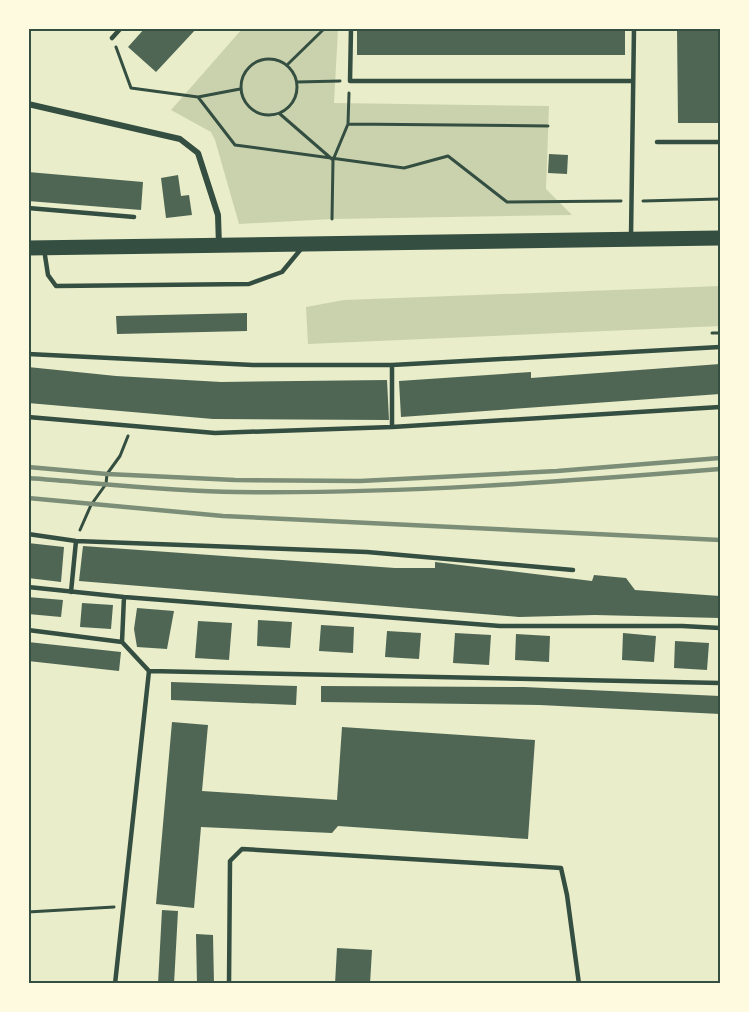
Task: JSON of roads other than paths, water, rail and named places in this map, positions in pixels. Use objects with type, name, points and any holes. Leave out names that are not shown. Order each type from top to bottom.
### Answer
[{"type":"highway","points":[[36,248],[720,238]]},
{"type":"street","points":[[28,104],[180,139],[198,153],[218,215],[219,246]]},
{"type":"lane","points":[[112,38],[121,28]]},
{"type":"lane","points":[[351,28],[350,81],[633,81]]},
{"type":"lane","points":[[631,240],[634,28]]},
{"type":"lane","points":[[657,142],[720,142]]},
{"type":"lane","points":[[28,208],[134,217]]},
{"type":"lane","points":[[36,248],[48,275],[56,286],[249,284],[282,272],[305,245]]},
{"type":"lane","points":[[28,354],[253,364],[392,365],[720,347]]},
{"type":"lane","points":[[392,365],[392,427]]},
{"type":"lane","points":[[28,417],[215,433],[392,427],[720,407]]},
{"type":"lane","points":[[28,534],[76,541],[367,552],[573,570]]},
{"type":"lane","points":[[71,592],[76,541]]},
{"type":"lane","points":[[28,587],[124,597],[500,626],[720,628]]},
{"type":"lane","points":[[122,642],[124,597]]},
{"type":"lane","points":[[28,630],[122,642],[149,671],[720,683]]},
{"type":"lane","points":[[115,984],[149,671]]},
{"type":"lane","points":[[229,984],[230,861],[242,849],[561,868],[579,984]]},
{"type":"railway","points":[[28,467],[107,474],[235,480],[360,481],[557,471],[720,458]]},
{"type":"railway","points":[[28,478],[184,490],[297,492],[478,486],[720,469]]},
{"type":"railway","points":[[28,498],[223,516],[720,540]]}]
